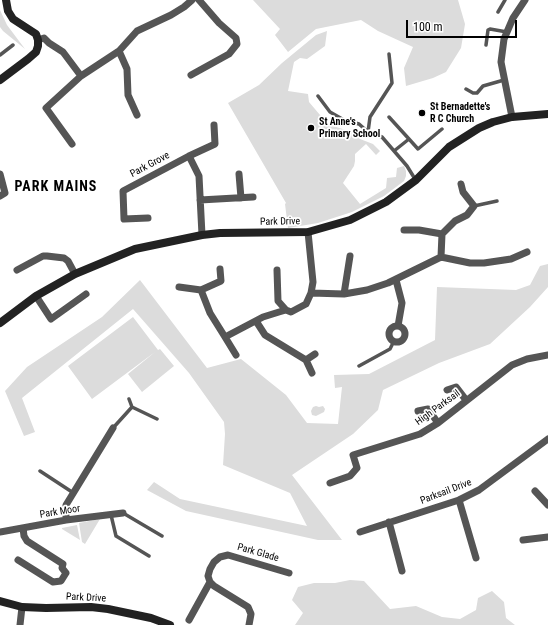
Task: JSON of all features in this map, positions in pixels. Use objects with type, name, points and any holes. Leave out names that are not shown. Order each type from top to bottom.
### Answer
[{"type":"street","points":[[72,144],[46,108],[81,76],[119,51],[137,30],[171,15],[192,0]]},
{"type":"street","points":[[191,75],[229,54],[237,44],[236,38],[219,23],[199,0]]},
{"type":"street","points":[[512,117],[501,62],[504,39],[513,18],[525,0]]},
{"type":"street","points":[[4,3],[13,19],[37,37],[44,38],[63,52],[81,76]]},
{"type":"street","points":[[0,80],[36,52],[38,46],[37,37]]},
{"type":"street","points":[[119,51],[127,69],[128,95],[137,114]]},
{"type":"street","name":"Park Drive","points":[[0,323],[36,296],[75,274],[135,249],[202,235],[220,233],[308,232],[350,220],[386,202],[416,180],[449,147],[479,128],[493,122],[512,117],[548,114]]},
{"type":"street","name":"Park Grove","points":[[148,218],[124,219],[123,190],[215,144],[214,125]]},
{"type":"street","points":[[189,156],[198,176],[202,235]]},
{"type":"street","points":[[0,174],[5,193],[0,196]]},
{"type":"street","points":[[239,174],[241,198]]},
{"type":"street","points":[[441,257],[442,234],[455,221],[467,215],[474,206],[463,192],[462,184]]},
{"type":"street","points":[[200,200],[253,197]]},
{"type":"street","points":[[404,230],[419,230],[442,234]]},
{"type":"street","points":[[277,270],[278,301],[286,310],[291,312],[306,304],[311,293],[313,282],[308,232]]},
{"type":"street","points":[[311,293],[344,294],[367,290],[396,280],[441,257],[470,263],[484,263],[511,259],[527,252]]},
{"type":"street","points":[[17,270],[43,256],[47,256],[64,258],[68,261],[75,274]]},
{"type":"street","points":[[344,294],[350,256]]},
{"type":"street","points":[[179,287],[201,290],[221,281],[220,269]]},
{"type":"street","points":[[396,280],[402,303],[398,326]]},
{"type":"street","points":[[201,290],[210,313],[236,355]]},
{"type":"street","points":[[36,296],[50,319],[86,294]]},
{"type":"street","points":[[225,337],[256,321],[286,310]]},
{"type":"street","points":[[256,321],[265,335],[306,360],[312,373]]},
{"type":"street","points":[[398,326],[404,330],[404,337],[399,342],[390,338],[389,333],[393,327],[398,326]]},
{"type":"street","points":[[306,360],[315,354]]},
{"type":"street","name":"High Parksail","points":[[330,483],[350,476],[357,468],[353,455],[413,437],[438,423],[512,365],[527,359],[548,355]]},
{"type":"street","points":[[447,390],[456,387],[466,400]]},
{"type":"street","points":[[418,411],[428,408],[438,423]]},
{"type":"street","points":[[66,520],[65,506],[72,492],[113,428]]},
{"type":"street","name":"Parksail Drive","points":[[360,532],[459,500],[479,490],[548,439]]},
{"type":"street","points":[[535,491],[548,505]]},
{"type":"street","points":[[459,500],[476,558]]},
{"type":"street","name":"Park Moor","points":[[0,532],[66,520],[123,512]]},
{"type":"street","points":[[389,522],[402,571]]},
{"type":"street","points":[[18,560],[53,582],[61,581],[66,573],[62,568],[64,564],[27,541],[24,536],[23,528]]},
{"type":"street","points":[[523,540],[548,537]]},
{"type":"street","name":"Park Glade","points":[[189,620],[210,582],[208,576],[210,569],[214,562],[220,557],[228,555],[289,572]]},
{"type":"street","points":[[210,582],[248,607],[251,614],[249,625]]},
{"type":"street","name":"Park Drive","points":[[0,601],[22,607],[91,607],[151,618],[170,625]]},
{"type":"street","points":[[20,625],[22,607]]},
{"type":"lane","points":[[498,12],[505,0]]},
{"type":"lane","points":[[486,45],[488,30],[490,29],[507,32]]},
{"type":"lane","points":[[0,55],[13,45]]},
{"type":"lane","points":[[368,132],[370,117],[392,83],[390,54]]},
{"type":"lane","points":[[466,89],[477,94],[484,86],[504,80]]},
{"type":"lane","points":[[318,96],[330,112],[344,120],[359,124],[368,132],[382,137],[408,166],[416,180]]},
{"type":"lane","points":[[390,117],[418,149],[442,130]]},
{"type":"lane","points":[[394,151],[409,139]]},
{"type":"lane","points":[[474,206],[497,201]]},
{"type":"lane","points":[[359,366],[390,349],[394,341]]},
{"type":"lane","points":[[129,399],[132,408],[157,419]]},
{"type":"lane","points":[[113,428],[132,408]]},
{"type":"lane","points":[[40,471],[72,492]]},
{"type":"lane","points":[[123,512],[162,536]]},
{"type":"lane","points":[[111,514],[116,536],[149,556]]},
{"type":"shaded area","points":[[253,0],[458,0],[465,24],[461,48],[446,72],[433,78],[406,86],[404,68],[413,47],[378,31],[361,20],[316,29],[288,52],[275,35],[280,29]]},
{"type":"shaded area","points":[[0,10],[7,25],[25,49],[0,27]]},
{"type":"shaded area","points":[[327,31],[325,46],[307,59],[300,58],[294,62],[288,91],[308,94],[309,102],[326,122],[349,131],[357,130],[360,139],[373,144],[380,151],[376,155],[366,144],[355,154],[354,166],[343,183],[360,204],[386,188],[387,178],[396,177],[397,168],[404,166],[406,176],[404,181],[384,196],[352,212],[318,223],[288,228],[286,203],[228,103],[259,85],[282,63],[316,35]]},
{"type":"shaded area","points":[[548,264],[548,287],[530,307],[490,344],[439,363],[383,390],[378,410],[353,434],[292,475],[342,540],[318,540],[186,511],[147,490],[154,482],[180,499],[307,526],[290,493],[223,465],[225,434],[224,422],[189,373],[133,309],[22,398],[35,432],[24,436],[5,391],[27,367],[102,317],[140,280],[207,368],[241,359],[286,395],[307,423],[338,424],[342,387],[335,388],[334,375],[369,374],[435,340],[437,287],[516,290],[530,285],[540,266]]},
{"type":"shaded area","points":[[133,317],[158,350],[160,349],[174,366],[142,392],[128,374],[155,352],[92,399],[68,366]]},
{"type":"shaded area","points":[[323,406],[325,409],[324,412],[316,416],[312,415],[311,411],[313,407]]},
{"type":"shaded area","points":[[100,519],[85,544],[82,542],[79,523]]},
{"type":"shaded area","points":[[77,525],[80,540],[62,529],[62,528]]},
{"type":"shaded area","points":[[350,580],[364,581],[390,609],[416,606],[442,617],[460,619],[476,610],[478,598],[492,591],[504,602],[506,618],[515,625],[295,625],[303,613],[292,600],[298,587],[314,583],[335,583]]},
{"type":"place","name":"St Bernadette's R C Church","points":[[422,113]]},
{"type":"place","name":"St Anne's Primary School","points":[[311,128]]},
{"type":"district","name":"PARK MAINS","points":[[56,187]]}]
